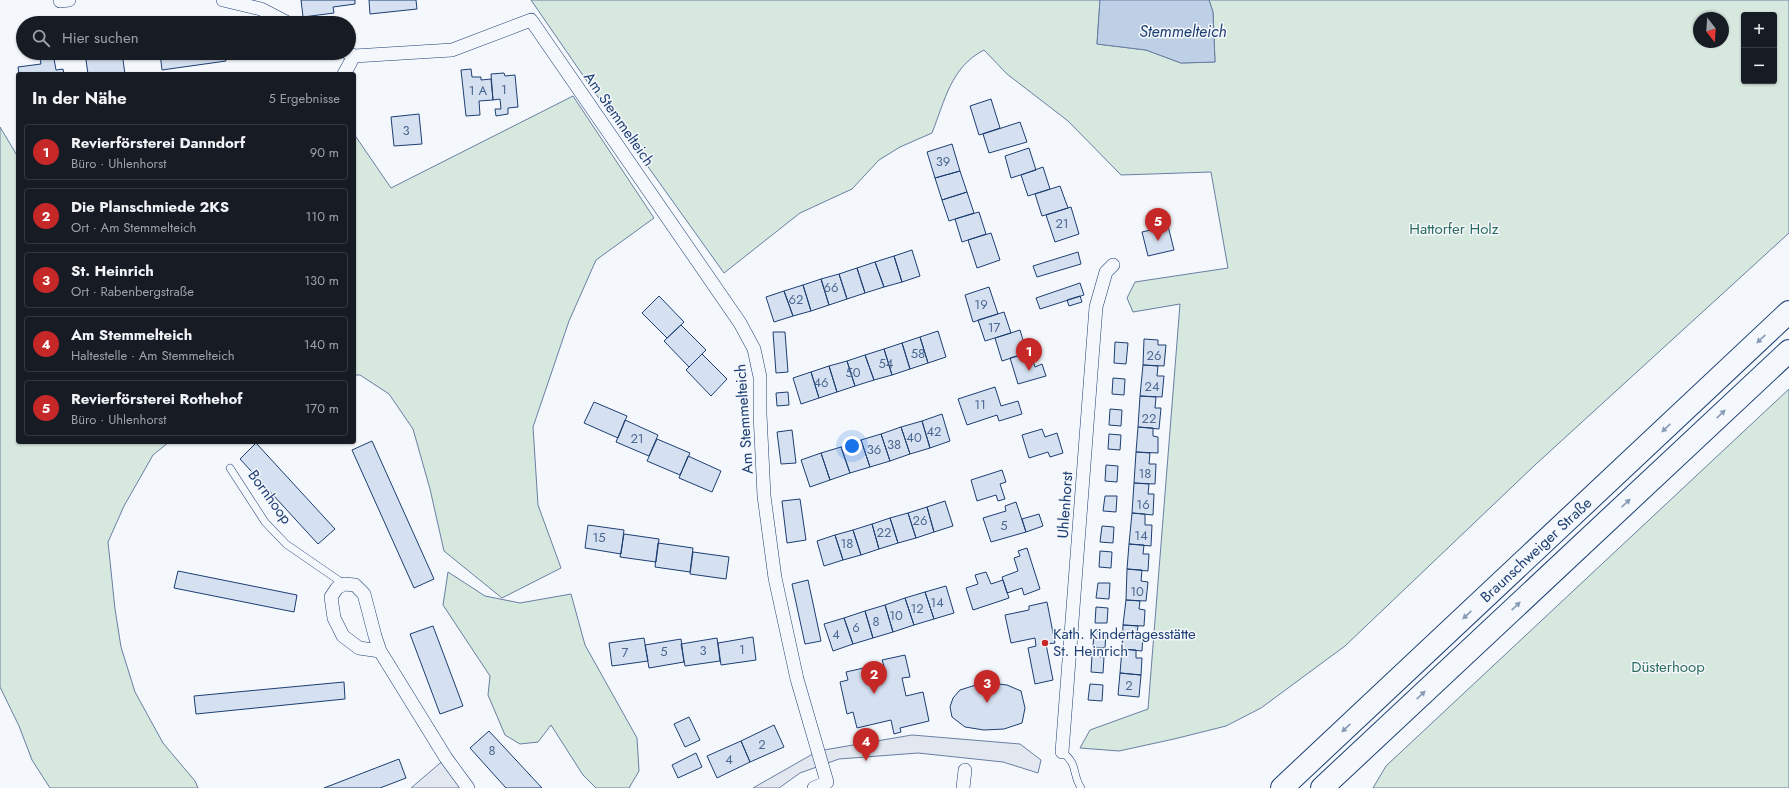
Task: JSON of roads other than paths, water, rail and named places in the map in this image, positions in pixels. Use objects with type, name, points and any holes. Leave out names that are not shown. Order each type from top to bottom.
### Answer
[{"type":"highway","name":"Braunschweiger Straße","points":[[1282,788],[1789,312]]},
{"type":"highway","name":"Braunschweiger Straße","points":[[1322,788],[1789,351]]},
{"type":"street","points":[[223,0],[263,5],[278,16]]},
{"type":"street","name":"Am Stemmelteich","points":[[356,54],[452,50],[531,20],[740,323],[754,349],[760,377],[760,414],[764,496],[776,578],[797,679],[827,782],[814,788]]},
{"type":"street","points":[[345,72],[349,60]]},
{"type":"street","name":"Uhlenhorst","points":[[1062,752],[1096,307],[1106,272],[1113,265]]},
{"type":"street","points":[[344,584],[337,588],[331,597],[334,618],[342,636],[359,648],[380,651]]},
{"type":"street","name":"Bornhoop","points":[[344,584],[355,585],[364,594],[374,636],[380,651],[446,758],[468,788]]},
{"type":"street","points":[[963,788],[965,770]]},
{"type":"lane","name":"Bornhoop","points":[[230,468],[266,522],[286,544],[344,584]]},
{"type":"lane","points":[[1062,752],[1070,758],[1074,765],[1076,778],[1081,788]]},
{"type":"water","name":"Stemmelteich","points":[[1100,0],[1209,0],[1213,12],[1215,62],[1181,63],[1146,50],[1097,44]]},
{"type":"place","name":"Revierförsterei Rothehof","points":[[1158,241]]},
{"type":"place","name":"Revierförsterei Danndorf","points":[[1029,371]]},
{"type":"place","name":"Kath. Kindertagesstätte St. Heinrich","points":[[1045,643]]},
{"type":"place","name":"Die Planschmiede 2KS","points":[[874,694]]},
{"type":"place","name":"St. Heinrich","points":[[987,703]]},
{"type":"place","name":"Am Stemmelteich","points":[[866,761]]},
{"type":"park label","name":"Hattorfer Holz","points":[[1454,229]]},
{"type":"park label","name":"Düsterhoop","points":[[1668,667]]}]
